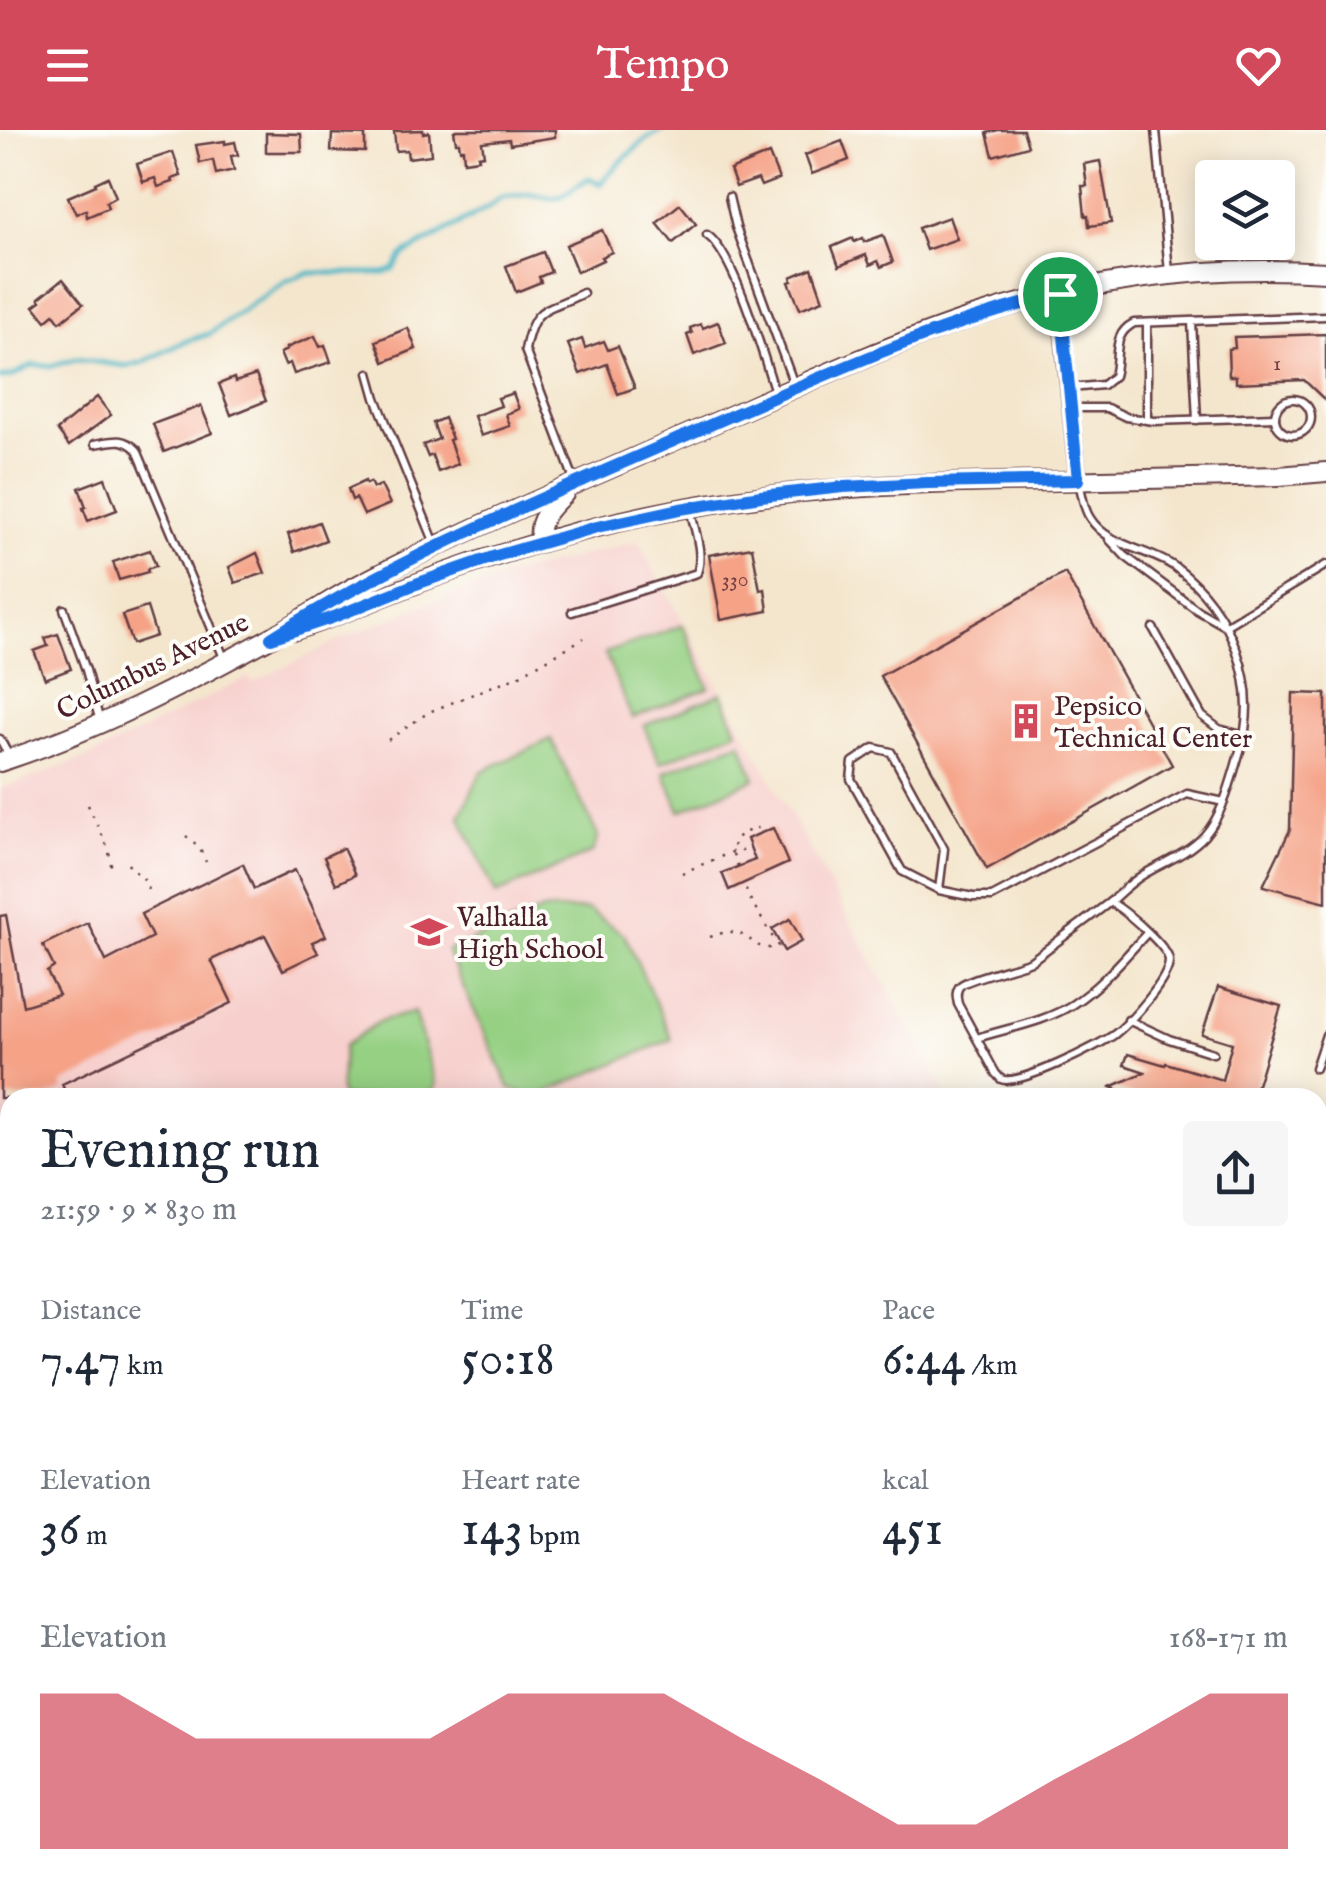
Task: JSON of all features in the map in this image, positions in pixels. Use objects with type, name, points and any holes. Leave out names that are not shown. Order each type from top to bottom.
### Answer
[{"type":"street","name":"Columbus Avenue","points":[[6,760],[100,724],[271,638],[356,586],[437,547],[776,396],[948,326],[1060,294],[1169,274],[1247,268],[1326,272]]},
{"type":"street","points":[[1060,294],[1078,480]]},
{"type":"street","name":"Columbus Avenue","points":[[271,638],[541,542],[690,507],[871,485],[1326,472]]},
{"type":"street","points":[[541,542],[540,524],[576,484]]},
{"type":"lane","points":[[1156,130],[1169,274]]},
{"type":"lane","points":[[729,197],[736,227],[796,388]]},
{"type":"lane","points":[[707,235],[731,266],[776,396]]},
{"type":"lane","points":[[576,484],[525,350],[529,328],[539,311],[583,293]]},
{"type":"lane","points":[[1069,388],[1110,381],[1117,369],[1118,336],[1129,325],[1326,316]]},
{"type":"lane","points":[[1147,322],[1148,420]]},
{"type":"lane","points":[[1192,322],[1197,420]]},
{"type":"lane","points":[[370,373],[376,398],[437,547]]},
{"type":"lane","points":[[1295,400],[1306,405],[1310,421],[1304,431],[1294,435],[1282,432],[1275,417],[1283,402],[1295,400]]},
{"type":"lane","points":[[1071,408],[1107,408],[1126,417],[1148,420],[1275,417]]},
{"type":"lane","points":[[95,444],[118,440],[129,442],[137,450],[225,661]]},
{"type":"lane","points":[[1078,480],[1088,516],[1125,556],[1225,626]]},
{"type":"lane","points":[[572,612],[697,573],[699,550],[690,507]]},
{"type":"lane","points":[[1106,535],[1175,567],[1215,606],[1239,655],[1246,697],[1244,736],[1224,802],[1207,832],[1189,850],[1128,884],[1110,902],[1031,960],[959,986],[958,1004],[1002,1079],[1070,1060],[1116,1033],[1143,1006],[1170,964],[1168,953],[1110,902]]},
{"type":"lane","points":[[1225,626],[1326,565]]},
{"type":"lane","points":[[64,609],[100,724]]},
{"type":"lane","points":[[1153,628],[1202,716],[1219,729],[1244,736]]},
{"type":"lane","points":[[0,740],[6,760]]},
{"type":"lane","points":[[939,890],[944,850],[892,752],[874,748],[852,762],[851,778],[902,871],[939,890],[973,897],[992,897],[1187,794],[1224,802]]},
{"type":"lane","points":[[976,1038],[1071,1006],[1100,983],[1147,933]]},
{"type":"lane","points":[[1128,1020],[1169,1039],[1213,1052]]},
{"type":"lane","points":[[1314,1068],[1326,1035]]},
{"type":"path","points":[[388,740],[429,712],[520,675],[584,638]]},
{"type":"path","points":[[88,805],[116,871]]},
{"type":"path","points":[[738,866],[732,852],[734,839],[760,826],[763,832]]},
{"type":"path","points":[[186,836],[206,862]]},
{"type":"path","points":[[682,874],[732,852],[751,850]]},
{"type":"path","points":[[128,864],[142,877],[148,890]]},
{"type":"path","points":[[710,937],[729,930],[764,949],[778,946],[747,894],[745,883]]},
{"type":"shaded area","name":"Valhalla High School","points":[[638,541],[943,1088],[0,1088],[0,789],[89,757],[249,677],[252,683],[408,611],[509,575]]},
{"type":"green space","points":[[683,625],[709,688],[632,718],[605,653]]},
{"type":"green space","points":[[722,693],[737,731],[660,763],[644,726]]},
{"type":"green space","points":[[551,739],[598,836],[593,852],[496,894],[460,817],[481,772]]},
{"type":"green space","points":[[741,742],[755,779],[680,811],[664,772]]},
{"type":"green space","points":[[543,910],[588,910],[625,935],[672,1039],[556,1088],[510,1088],[447,951]]},
{"type":"green space","points":[[414,1012],[434,1088],[340,1088],[344,1046],[380,1021]]},
{"type":"building","points":[[457,130],[555,130],[555,137],[510,144],[509,139],[482,142],[484,155],[464,161],[463,149],[456,142]]},
{"type":"building","points":[[1023,130],[1028,146],[993,156],[987,133]]},
{"type":"building","points":[[394,131],[429,132],[431,155],[408,158],[407,150],[396,151]]},
{"type":"building","points":[[266,133],[301,134],[302,152],[266,152]]},
{"type":"building","points":[[332,134],[365,135],[365,152],[331,151]]},
{"type":"building","points":[[842,141],[849,160],[812,174],[805,155]]},
{"type":"building","points":[[235,142],[238,155],[231,156],[234,170],[216,174],[213,160],[200,163],[196,145]]},
{"type":"building","points":[[173,152],[181,176],[158,187],[155,178],[143,182],[137,164]]},
{"type":"building","points":[[769,154],[779,179],[761,186],[758,179],[736,187],[730,170]]},
{"type":"building","points":[[1100,161],[1111,223],[1089,226],[1082,186],[1087,186],[1084,164]]},
{"type":"building","points":[[108,177],[116,197],[106,202],[108,208],[87,217],[86,210],[76,214],[68,197]]},
{"type":"building","points":[[680,204],[696,224],[673,243],[657,223]]},
{"type":"building","points":[[949,217],[957,239],[926,250],[918,228]]},
{"type":"building","points":[[602,230],[612,252],[577,272],[566,245]]},
{"type":"building","points":[[883,235],[893,262],[881,267],[878,261],[870,265],[866,255],[839,266],[832,247],[853,238],[854,242],[863,238],[864,242]]},
{"type":"building","points":[[543,252],[551,272],[539,277],[541,282],[516,292],[506,266]]},
{"type":"building","points":[[812,268],[823,300],[800,309],[789,282],[791,277]]},
{"type":"building","points":[[63,279],[83,304],[60,322],[54,314],[46,321],[34,306]]},
{"type":"building","points":[[718,322],[726,343],[694,355],[687,335],[692,333],[690,328]]},
{"type":"building","points":[[408,328],[416,349],[384,362],[376,341]]},
{"type":"building","points":[[1326,334],[1326,401],[1304,380],[1236,383],[1236,376],[1229,376],[1228,349],[1235,348],[1234,337]]},
{"type":"building","points":[[315,336],[320,347],[325,345],[331,362],[294,374],[280,353]]},
{"type":"building","points":[[582,339],[585,348],[604,341],[608,350],[618,346],[635,388],[618,394],[607,364],[580,374],[568,344]]},
{"type":"building","points":[[256,375],[266,401],[231,415],[219,384]]},
{"type":"building","points":[[513,393],[519,409],[506,414],[510,426],[481,436],[474,416],[501,406],[498,398]]},
{"type":"building","points":[[97,397],[111,415],[69,446],[57,430]]},
{"type":"building","points":[[201,406],[212,433],[164,452],[153,424]]},
{"type":"building","points":[[444,418],[458,464],[438,472],[432,455],[428,457],[423,445],[439,439],[433,423]]},
{"type":"building","points":[[105,478],[117,510],[88,521],[79,488]]},
{"type":"building","points":[[365,481],[373,488],[381,485],[390,504],[364,515],[348,489]]},
{"type":"building","points":[[319,522],[326,540],[294,552],[288,534]]},
{"type":"building","points":[[752,547],[768,611],[721,620],[709,555]]},
{"type":"building","points":[[150,550],[156,566],[119,580],[113,562]]},
{"type":"building","points":[[257,553],[265,573],[235,583],[229,567]]},
{"type":"building","name":"Pepsico Technical Center","points":[[1065,573],[1172,765],[987,869],[880,676]]},
{"type":"building","points":[[147,607],[156,636],[132,644],[122,615]]},
{"type":"building","points":[[58,634],[71,669],[45,679],[34,651],[48,646],[45,638]]},
{"type":"building","points":[[1293,693],[1326,694],[1326,902],[1263,886],[1290,830]]},
{"type":"building","points":[[773,828],[788,863],[729,890],[722,873],[755,860],[747,839]]},
{"type":"building","points":[[343,848],[355,875],[336,884],[324,857]]},
{"type":"building","points":[[243,864],[254,889],[295,870],[326,936],[312,942],[318,953],[283,970],[265,935],[211,960],[232,1003],[62,1084],[64,1088],[0,1088],[0,916],[6,915],[23,1006],[59,995],[47,972],[54,967],[43,945],[88,923],[106,961],[152,937],[141,914]]},
{"type":"building","points":[[790,919],[802,941],[784,951],[772,929]]},
{"type":"building","points":[[1218,987],[1281,1006],[1256,1088],[1111,1087],[1145,1072],[1124,1065],[1128,1054],[1222,1080],[1232,1043],[1202,1034]]},
{"type":"waterway","points":[[0,378],[33,365],[51,366],[75,359],[126,366],[141,363],[209,334],[286,281],[307,273],[384,273],[394,269],[403,255],[502,197],[531,194],[553,198],[589,178],[601,184],[615,167],[661,130]]},
{"type":"place","name":"Pepsico Technical Center","points":[[1026,721]]},
{"type":"place","name":"Valhalla High School","points":[[429,932]]},
{"type":"route","points":[[1060,294],[1078,480],[843,487],[680,509],[597,527],[496,556],[271,638],[356,586],[437,547],[776,396],[948,326],[1060,294]]}]
